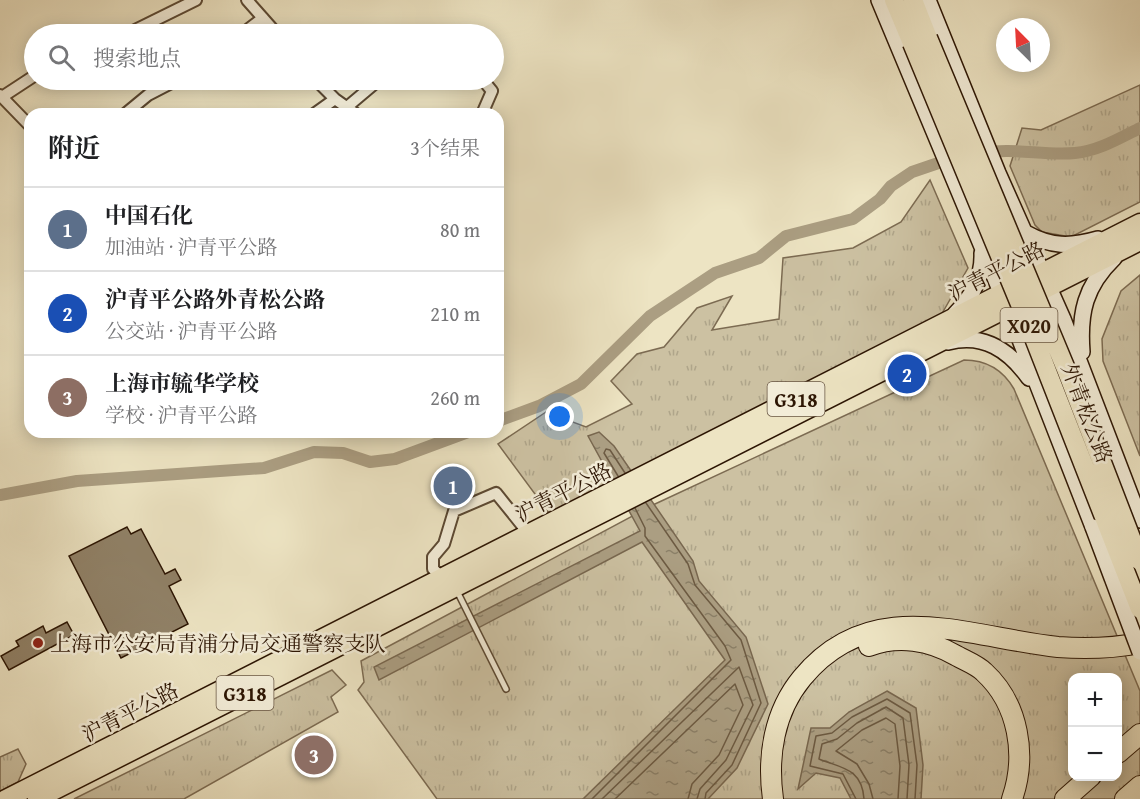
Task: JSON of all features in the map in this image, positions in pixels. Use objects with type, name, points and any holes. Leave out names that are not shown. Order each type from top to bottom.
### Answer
[{"type":"highway","points":[[778,791],[771,750],[778,718],[794,688],[816,660],[843,642],[876,629],[909,625],[1060,647],[1140,643]]},
{"type":"highway","points":[[778,791],[790,723],[804,695],[825,669],[849,653],[879,642],[910,639],[941,646],[983,671],[999,689],[1019,736],[1021,762],[1012,799]]},
{"type":"highway","points":[[1122,750],[1140,734]]},
{"type":"highway","points":[[1065,799],[1086,781]]},
{"type":"highway","points":[[1125,799],[1140,786]]},
{"type":"main road","points":[[879,0],[976,233],[1016,295],[1051,326],[1084,373]]},
{"type":"main road","name":"外青松公路","points":[[894,0],[920,41],[1066,369],[1140,561]]},
{"type":"main road","name":"外青松公路","points":[[913,0],[920,41],[1140,609]]},
{"type":"main road","points":[[928,0],[977,123],[1084,373],[1140,520]]},
{"type":"main road","points":[[965,207],[982,222],[993,221],[1006,211],[1009,198]]},
{"type":"main road","points":[[1009,198],[1016,231],[1016,295],[1037,382],[1140,652]]},
{"type":"main road","points":[[950,320],[966,303],[981,270],[982,256],[976,233]]},
{"type":"main road","points":[[1026,233],[1051,245],[1072,245],[1135,234]]},
{"type":"main road","points":[[1084,373],[1080,330],[1084,299],[1093,280],[1135,234]]},
{"type":"main road","name":"沪青平公路","points":[[645,483],[928,349],[1016,295],[1135,234]]},
{"type":"main road","name":"沪青平公路","points":[[6,799],[95,762],[613,500],[950,320],[1016,295]]},
{"type":"main road","points":[[928,349],[965,339],[989,343],[1002,349],[1021,366],[1050,414]]},
{"type":"main road","name":"沪青平公路","points":[[448,582],[529,534],[613,500]]},
{"type":"main road","name":"沪青平公路","points":[[37,799],[95,762]]},
{"type":"street","points":[[147,24],[196,0]]},
{"type":"street","points":[[247,0],[268,24]]},
{"type":"street","points":[[255,24],[263,18]]},
{"type":"street","points":[[24,82],[1,96],[24,120]]},
{"type":"street","points":[[132,108],[158,90]]},
{"type":"street","points":[[326,90],[348,108]]},
{"type":"street","points":[[355,108],[370,90]]},
{"type":"street","points":[[485,108],[491,90]]},
{"type":"street","points":[[322,108],[335,99]]},
{"type":"street","points":[[448,582],[433,569],[433,557],[444,544],[450,517],[454,511],[496,492],[529,534]]},
{"type":"lane","points":[[448,582],[460,594],[506,689]]},
{"type":"green space","points":[[1140,85],[1140,202],[1071,237],[1042,232],[1035,225],[1010,166],[1022,128],[1041,130]]},
{"type":"green space","points":[[930,180],[968,268],[940,317],[549,513],[498,444],[546,412],[586,427],[632,404],[611,381],[637,354],[664,347],[697,308],[732,296],[712,330],[779,319],[783,258],[853,248],[901,222]]},
{"type":"green space","points":[[1140,275],[1140,456],[1103,361],[1102,339],[1121,291]]},
{"type":"green space","points":[[964,360],[972,360],[987,364],[999,371],[1014,389],[1140,691],[1140,799],[437,799],[358,690],[364,682],[361,661],[655,504]]},
{"type":"green space","points":[[332,670],[346,685],[331,697],[338,712],[184,799],[74,799]]},
{"type":"green space","points":[[18,749],[26,764],[18,782],[0,791],[0,757]]},
{"type":"water","points":[[599,432],[614,446],[693,561],[699,581],[746,637],[768,704],[737,768],[708,799],[583,799],[725,660],[642,542],[379,680],[374,667],[640,531],[588,436]]},
{"type":"water","points":[[887,691],[916,708],[923,765],[921,799],[851,799],[840,778],[816,773],[798,789],[811,728],[830,728],[849,712]]},
{"type":"building","points":[[127,527],[131,534],[141,529],[165,574],[175,569],[181,580],[169,586],[188,624],[121,658],[69,556]]},
{"type":"building","name":"上海市公安局青浦分局交通警察支队","points":[[67,622],[74,635],[9,670],[1,656],[19,646],[16,641],[43,626],[46,633]]},
{"type":"waterway","points":[[982,153],[994,151],[1063,154],[1084,152],[1109,144],[1140,128]]},
{"type":"waterway","points":[[504,419],[539,406],[581,384],[650,316],[715,273],[759,258],[786,236],[853,219],[880,199],[891,186],[912,172],[953,158]]},
{"type":"waterway","points":[[0,495],[77,481],[264,468],[314,452],[343,453],[370,462],[395,459],[452,438]]},
{"type":"place","name":"沪青平公路外青松公路","points":[[907,374]]},
{"type":"place","name":"中国石化","points":[[453,486]]},
{"type":"place","name":"上海市公安局青浦分局交通警察支队","points":[[38,643]]},
{"type":"place","name":"上海市毓华学校","points":[[314,755]]}]
